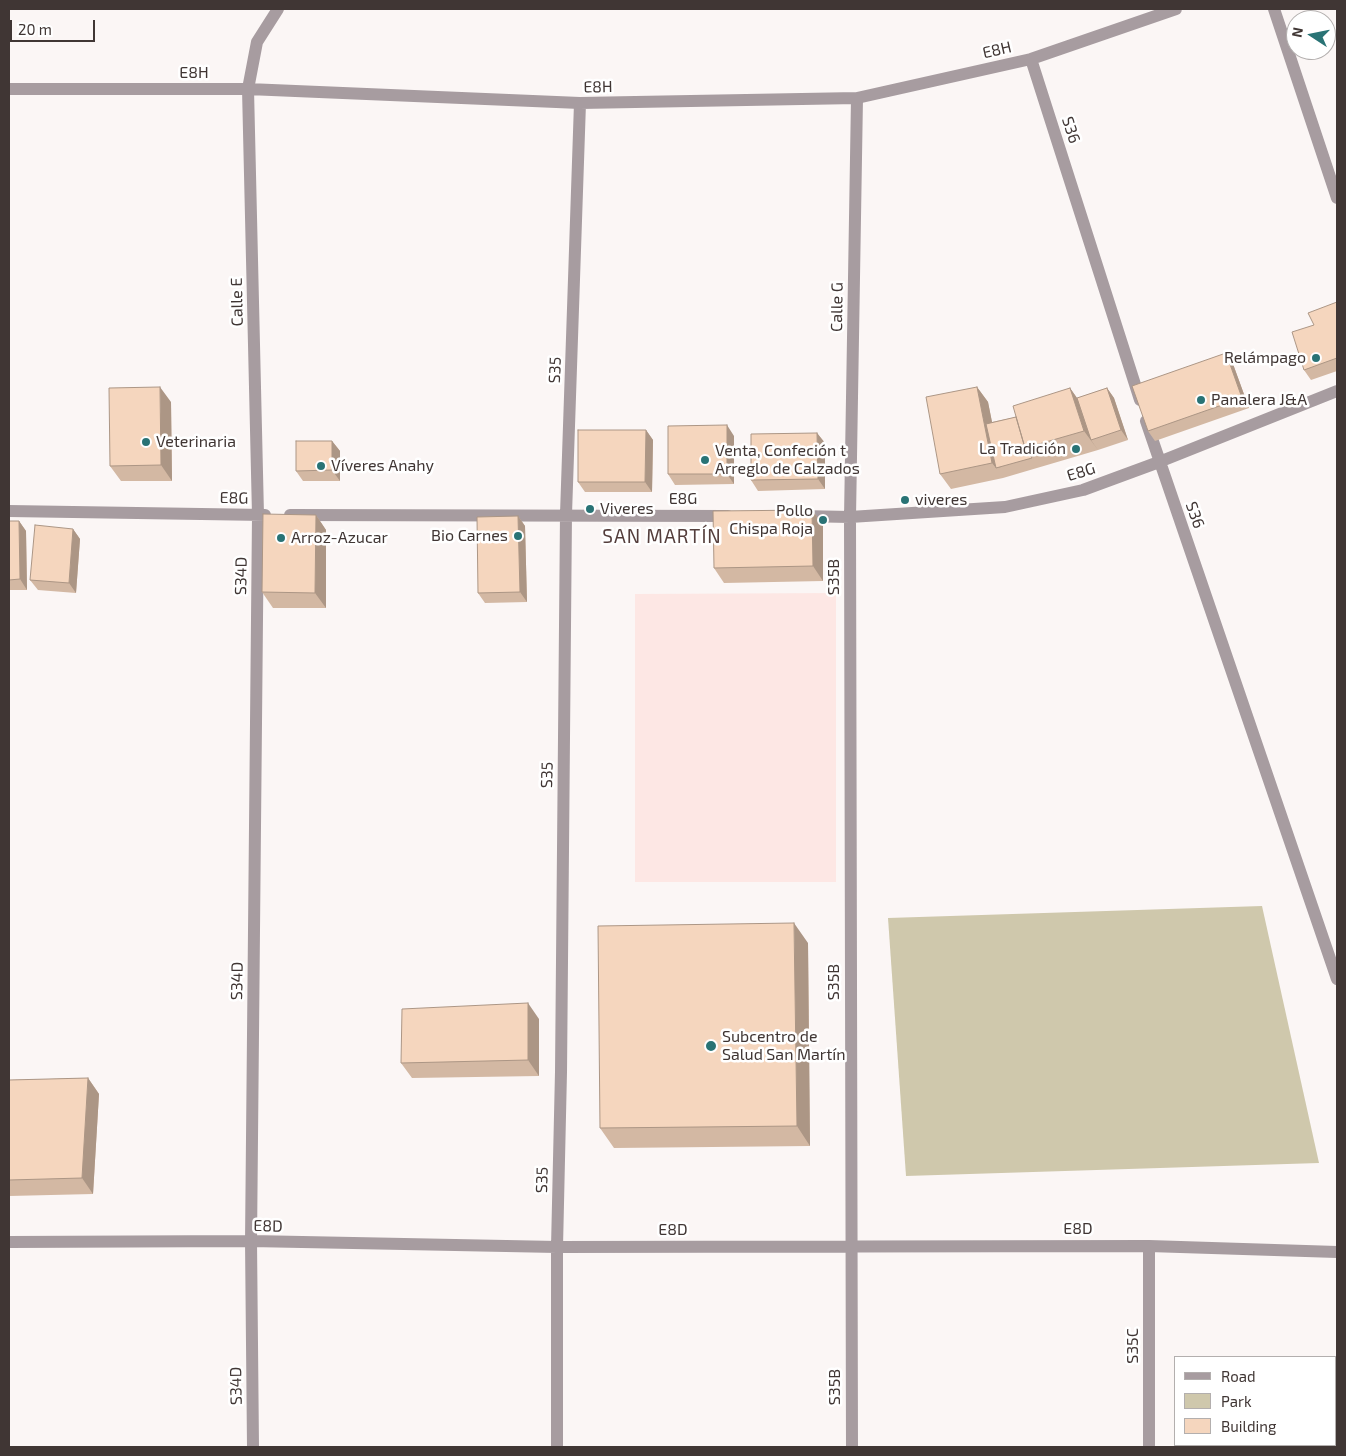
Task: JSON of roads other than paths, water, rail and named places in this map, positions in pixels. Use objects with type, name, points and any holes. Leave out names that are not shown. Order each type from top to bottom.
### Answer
[{"type":"street","name":"Calle E","points":[[258,515],[248,89],[257,42],[278,9]]},
{"type":"street","name":"E8H","points":[[9,90],[248,89],[580,103],[857,98],[1031,59],[1176,9]]},
{"type":"street","points":[[1274,9],[1337,198]]},
{"type":"street","name":"S36","points":[[1031,59],[1159,462],[1337,979]]},
{"type":"street","name":"Calle G","points":[[850,517],[857,98]]},
{"type":"street","name":"S35","points":[[557,1447],[557,1247],[561,1063],[566,514],[580,103]]},
{"type":"street","name":"E8G","points":[[791,516],[850,517],[1005,508],[1083,490],[1159,462],[1337,391]]},
{"type":"street","name":"E8G","points":[[9,511],[258,515],[566,514],[742,516]]},
{"type":"street","name":"S34D","points":[[254,1447],[251,1241],[258,515]]},
{"type":"street","name":"S35B","points":[[850,517],[850,1245],[852,1447]]},
{"type":"street","name":"E8D","points":[[9,1242],[251,1241],[557,1247],[850,1245],[1149,1246],[1337,1252]]},
{"type":"street","name":"S35C","points":[[1149,1246],[1149,1447]]},
{"type":"place","name":"Relámpago","points":[[1316,358]]},
{"type":"place","name":"Panalera J&A","points":[[1201,400]]},
{"type":"place","name":"Veterinaria","points":[[146,442]]},
{"type":"place","name":"La Tradición","points":[[1076,449]]},
{"type":"place","name":"Venta, Confeción t Arreglo de Calzados","points":[[705,460]]},
{"type":"place","name":"Víveres Anahy","points":[[321,466]]},
{"type":"place","name":"viveres","points":[[905,500]]},
{"type":"place","name":"Viveres","points":[[590,509]]},
{"type":"place","name":"Pollo Chispa Roja","points":[[823,520]]},
{"type":"place","name":"Bio Carnes","points":[[518,536]]},
{"type":"place","name":"Arroz-Azucar","points":[[281,538]]},
{"type":"place","name":"Subcentro de Salud San Martín","points":[[711,1046]]},
{"type":"district","name":"SAN MARTÍN","points":[[662,537]]}]
